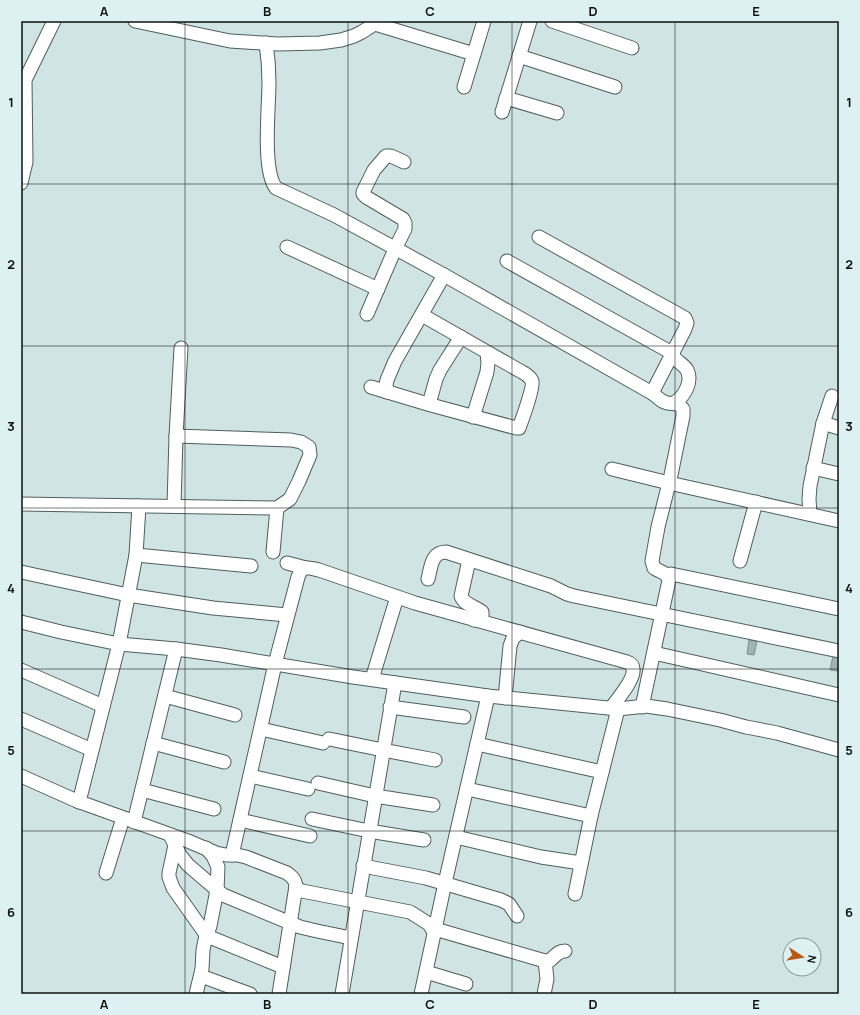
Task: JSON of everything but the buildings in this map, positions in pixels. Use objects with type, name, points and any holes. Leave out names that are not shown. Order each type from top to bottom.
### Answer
[{"type":"street","points":[[21,183],[26,162],[25,70],[54,21]]},
{"type":"street","points":[[135,21],[230,41],[266,43],[320,43],[341,40],[354,36],[377,23],[474,54]]},
{"type":"street","points":[[464,87],[484,21]]},
{"type":"street","points":[[502,112],[530,21]]},
{"type":"street","points":[[552,21],[632,48]]},
{"type":"street","points":[[266,43],[269,62],[268,148],[270,176],[273,185],[276,188],[334,215],[444,275],[652,393],[662,401],[671,404],[678,404],[683,409],[683,416],[658,527],[652,561],[654,568],[665,573],[669,580],[642,707]]},
{"type":"street","points":[[519,56],[615,87]]},
{"type":"street","points":[[506,98],[557,113]]},
{"type":"street","points":[[367,314],[405,229],[405,223],[403,219],[366,197],[362,192],[374,170],[386,156],[391,156],[404,162]]},
{"type":"street","points":[[539,237],[685,318],[687,323],[685,329],[652,393]]},
{"type":"street","points":[[287,247],[378,289]]},
{"type":"street","points":[[507,261],[672,354],[674,358],[687,370],[689,378],[688,386],[682,396],[674,403]]},
{"type":"street","points":[[387,392],[386,385],[389,373],[444,275]]},
{"type":"street","points":[[371,387],[519,428],[532,384],[532,381],[526,374],[422,315]]},
{"type":"street","points":[[429,404],[440,370],[461,337]]},
{"type":"street","points":[[174,506],[181,348]]},
{"type":"street","points":[[473,416],[487,372],[487,352]]},
{"type":"street","points":[[810,514],[809,499],[813,468],[823,423],[832,396]]},
{"type":"street","points":[[823,423],[839,428]]},
{"type":"street","points":[[21,504],[276,508],[290,499],[310,455],[309,446],[291,440],[176,436]]},
{"type":"street","points":[[813,468],[839,474]]},
{"type":"street","points":[[612,469],[839,521]]},
{"type":"street","points":[[740,561],[756,502]]},
{"type":"street","points":[[79,802],[119,644],[136,555],[139,506]]},
{"type":"street","points":[[273,552],[276,508]]},
{"type":"street","points":[[428,579],[434,558],[438,553],[446,552],[551,586],[567,594],[839,650]]},
{"type":"street","points":[[136,555],[251,566]]},
{"type":"street","points":[[469,560],[461,596],[463,601],[482,612],[481,618],[474,620]]},
{"type":"street","points":[[287,563],[319,570],[414,603],[627,662],[632,665],[633,671],[630,681],[614,709],[602,772],[591,816],[575,894]]},
{"type":"street","points":[[232,855],[287,615],[299,574],[303,568],[306,568]]},
{"type":"street","points":[[21,572],[128,594],[213,608],[287,615]]},
{"type":"street","points":[[668,576],[671,574],[839,609]]},
{"type":"street","points":[[372,679],[397,597]]},
{"type":"street","points":[[21,622],[119,644],[221,655],[395,683],[488,696],[614,709],[646,706],[667,709],[777,733],[839,750]]},
{"type":"street","points":[[505,698],[510,646],[513,638],[520,632]]},
{"type":"street","points":[[106,873],[142,790],[176,649]]},
{"type":"street","points":[[654,653],[839,695]]},
{"type":"street","points":[[21,670],[103,706]]},
{"type":"street","points":[[342,994],[395,683]]},
{"type":"street","points":[[165,696],[235,715]]},
{"type":"street","points":[[421,994],[488,696]]},
{"type":"street","points":[[390,707],[464,717]]},
{"type":"street","points":[[21,719],[92,750]]},
{"type":"street","points":[[261,729],[434,760]]},
{"type":"street","points":[[153,743],[224,762]]},
{"type":"street","points":[[477,744],[602,772]]},
{"type":"street","points":[[21,776],[79,802],[129,820],[172,840],[206,848],[216,853],[246,857],[287,873],[294,879],[296,886],[280,994]]},
{"type":"street","points":[[250,776],[433,805]]},
{"type":"street","points":[[467,789],[591,816]]},
{"type":"street","points":[[142,790],[214,809]]},
{"type":"street","points":[[312,819],[369,831],[424,840]]},
{"type":"street","points":[[240,820],[310,836]]},
{"type":"street","points":[[456,837],[541,857],[581,863]]},
{"type":"street","points":[[172,840],[180,855],[188,865],[223,895],[300,927],[351,938]]},
{"type":"street","points":[[172,840],[169,872],[172,888],[206,936],[284,967]]},
{"type":"street","points":[[196,994],[202,969],[203,950],[210,926],[217,890],[218,867],[213,856],[206,848]]},
{"type":"street","points":[[363,866],[414,875],[505,902],[509,904],[517,916]]},
{"type":"street","points":[[296,886],[302,891],[410,912],[429,924],[435,930],[545,961],[549,961],[561,951],[565,951]]},
{"type":"street","points":[[544,994],[547,979],[545,961]]},
{"type":"street","points":[[426,972],[466,984]]},
{"type":"street","points":[[200,976],[250,994]]}]
